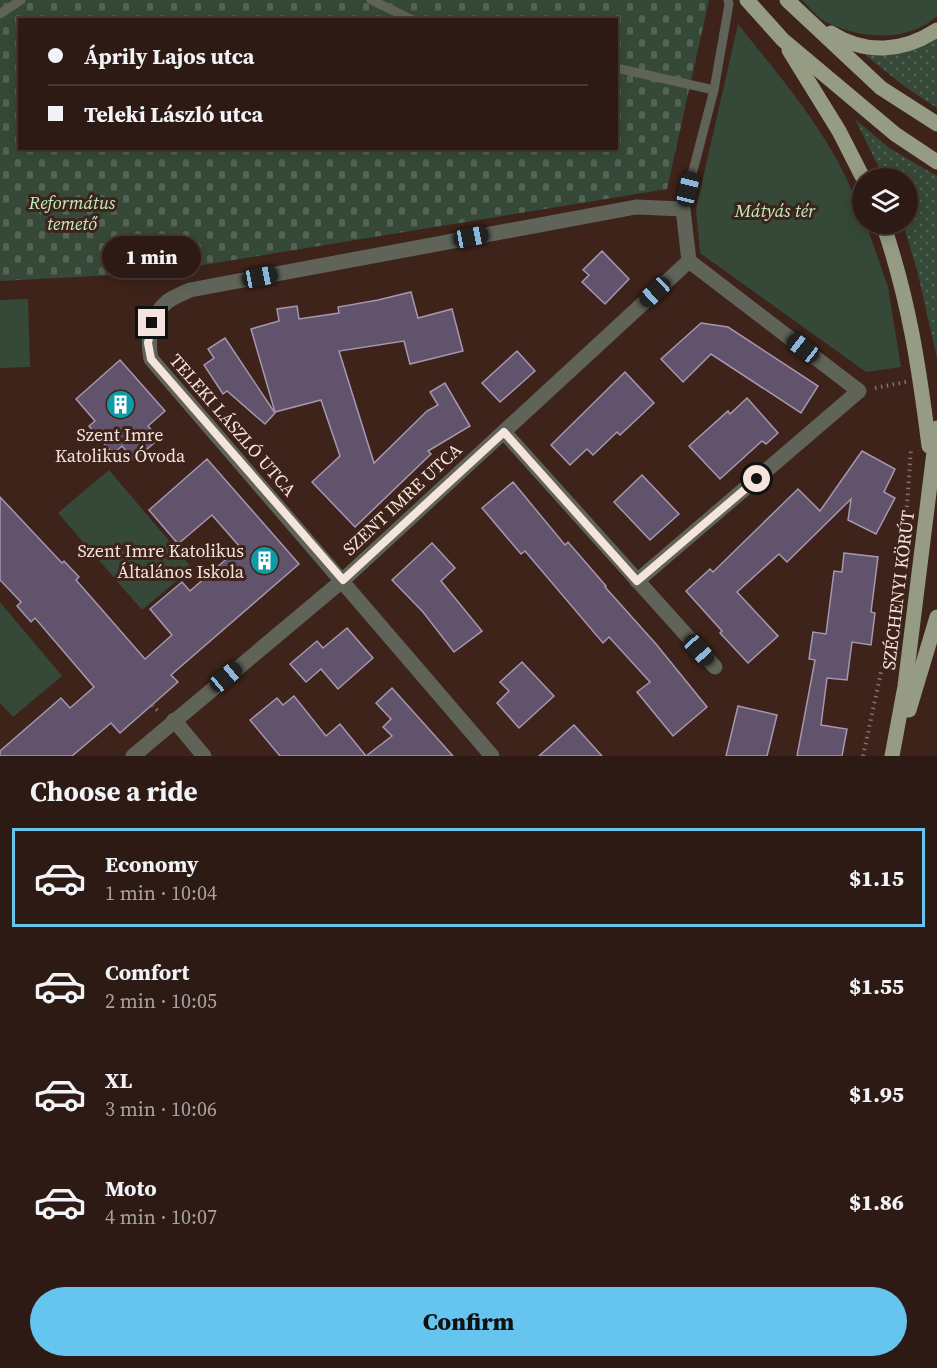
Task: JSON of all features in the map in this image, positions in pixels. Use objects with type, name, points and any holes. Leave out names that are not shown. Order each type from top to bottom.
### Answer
[{"type":"main road","points":[[747,0],[783,40],[895,134],[937,162]]},
{"type":"main road","points":[[788,0],[881,88],[937,124]]},
{"type":"main road","points":[[809,20],[845,42],[868,48],[887,49],[904,45],[924,38],[937,30]]},
{"type":"main road","points":[[783,40],[839,131],[858,168]]},
{"type":"main road","points":[[887,234],[897,263],[910,315],[918,357],[932,467]]},
{"type":"main road","name":"SZÉCHENYI KÖRÚT","points":[[893,756],[905,686],[937,428]]},
{"type":"main road","name":"SZÉCHENYI KÖRÚT","points":[[893,756],[937,617]]},
{"type":"street","name":"TELEKI LÁSZLÓ UTCA","points":[[492,756],[151,359],[148,343],[152,323],[166,302],[190,290],[636,207],[683,209]]},
{"type":"street","points":[[637,581],[859,391],[689,261],[683,209]]},
{"type":"street","name":"SZENT IMRE UTCA","points":[[132,756],[343,580],[689,261]]},
{"type":"street","points":[[504,432],[715,667]]},
{"type":"street","points":[[174,720],[204,756]]},
{"type":"lane","points":[[0,14],[21,0]]},
{"type":"lane","points":[[371,0],[409,18]]},
{"type":"lane","points":[[683,209],[714,90],[728,0]]},
{"type":"lane","points":[[618,68],[714,90]]},
{"type":"path","points":[[859,391],[909,381]]},
{"type":"path","points":[[906,521],[910,476]]},
{"type":"path","points":[[863,756],[898,590]]},
{"type":"green space","name":"Református temető","points":[[0,0],[709,0],[667,189],[154,273],[0,281]]},
{"type":"green space","points":[[802,0],[937,0],[937,16],[912,31],[883,36],[868,35],[839,28],[826,22]]},
{"type":"green space","name":"Mátyás tér","points":[[738,24],[802,105],[830,147],[842,170],[852,192],[852,234],[869,234],[888,287],[901,367],[866,372],[700,253],[696,209]]},
{"type":"green space","points":[[937,39],[937,108],[908,89],[865,55],[902,53]]},
{"type":"green space","points":[[855,119],[889,148],[937,176],[937,358],[917,270],[906,234],[918,234],[918,168],[879,168]]},
{"type":"green space","points":[[28,299],[30,367],[0,368],[0,300]]},
{"type":"green space","points":[[109,470],[192,568],[142,610],[58,513]]},
{"type":"green space","points":[[0,602],[62,676],[13,717],[0,703]]},
{"type":"building","points":[[602,251],[629,279],[605,304],[582,282],[589,275],[583,270]]},
{"type":"building","points":[[411,292],[418,318],[452,309],[463,351],[410,364],[404,341],[339,351],[374,463],[427,411],[438,405],[430,392],[445,383],[470,426],[428,451],[431,454],[355,527],[312,482],[340,456],[321,400],[275,412],[251,329],[279,321],[277,309],[297,306],[299,319],[339,313],[338,307]]},
{"type":"building","points":[[701,323],[728,327],[818,386],[801,413],[711,354],[683,382],[661,359]]},
{"type":"building","points":[[225,338],[275,413],[265,424],[227,391],[223,394],[204,365],[214,358],[208,349]]},
{"type":"building","points":[[517,351],[535,371],[500,402],[482,383]]},
{"type":"building","name":"Szent Imre Katolikus Óvoda","points":[[120,360],[165,411],[148,426],[159,439],[134,460],[122,446],[113,454],[89,426],[95,421],[76,399]]},
{"type":"building","points":[[625,372],[654,403],[620,435],[617,432],[593,455],[587,449],[570,465],[551,445]]},
{"type":"building","points":[[747,398],[778,433],[766,444],[762,441],[720,479],[689,446],[728,411],[730,414]]},
{"type":"building","points":[[862,451],[895,469],[884,492],[895,498],[876,534],[848,520],[851,499],[787,562],[779,554],[737,592],[778,636],[748,663],[686,591],[710,569],[713,572],[798,489],[820,511]]},
{"type":"building","points":[[207,459],[299,564],[171,675],[178,682],[120,733],[111,723],[72,756],[0,756],[0,751],[61,698],[70,708],[94,687],[35,618],[31,622],[17,606],[21,602],[0,580],[0,497],[62,563],[64,561],[79,577],[76,580],[145,659],[172,635],[150,609],[182,582],[190,591],[240,547],[212,515],[178,544],[149,510]]},
{"type":"building","points":[[642,475],[679,514],[650,540],[614,502]]},
{"type":"building","points":[[513,482],[565,545],[568,542],[606,586],[707,707],[673,736],[637,692],[650,682],[609,637],[603,643],[525,551],[521,554],[482,508]]},
{"type":"building","points":[[432,543],[455,568],[441,581],[482,631],[454,652],[423,612],[392,580]]},
{"type":"building","points":[[844,553],[878,557],[871,612],[875,613],[871,645],[852,642],[847,680],[827,678],[821,725],[847,729],[842,756],[797,756],[815,660],[809,659],[813,632],[826,634],[834,571],[842,572]]},
{"type":"building","points":[[347,628],[373,658],[338,689],[321,669],[306,682],[290,664],[317,641],[323,648]]},
{"type":"building","points":[[522,662],[554,696],[519,728],[497,703],[509,691],[500,682]]},
{"type":"building","points":[[392,688],[453,756],[366,756],[392,736],[383,727],[391,719],[376,703]]},
{"type":"building","points":[[294,696],[326,736],[340,724],[366,756],[280,756],[250,720],[277,698],[283,705]]},
{"type":"building","points":[[738,706],[777,715],[767,756],[726,756]]},
{"type":"building","points":[[574,725],[602,756],[539,756]]},
{"type":"place","name":"Szent Imre Katolikus Óvoda","points":[[120,405]]},
{"type":"place","name":"Szent Imre Katolikus Általános Iskola","points":[[265,560]]},
{"type":"route","points":[[152,323],[148,343],[151,359],[343,580],[504,432],[637,581],[757,479]]}]
